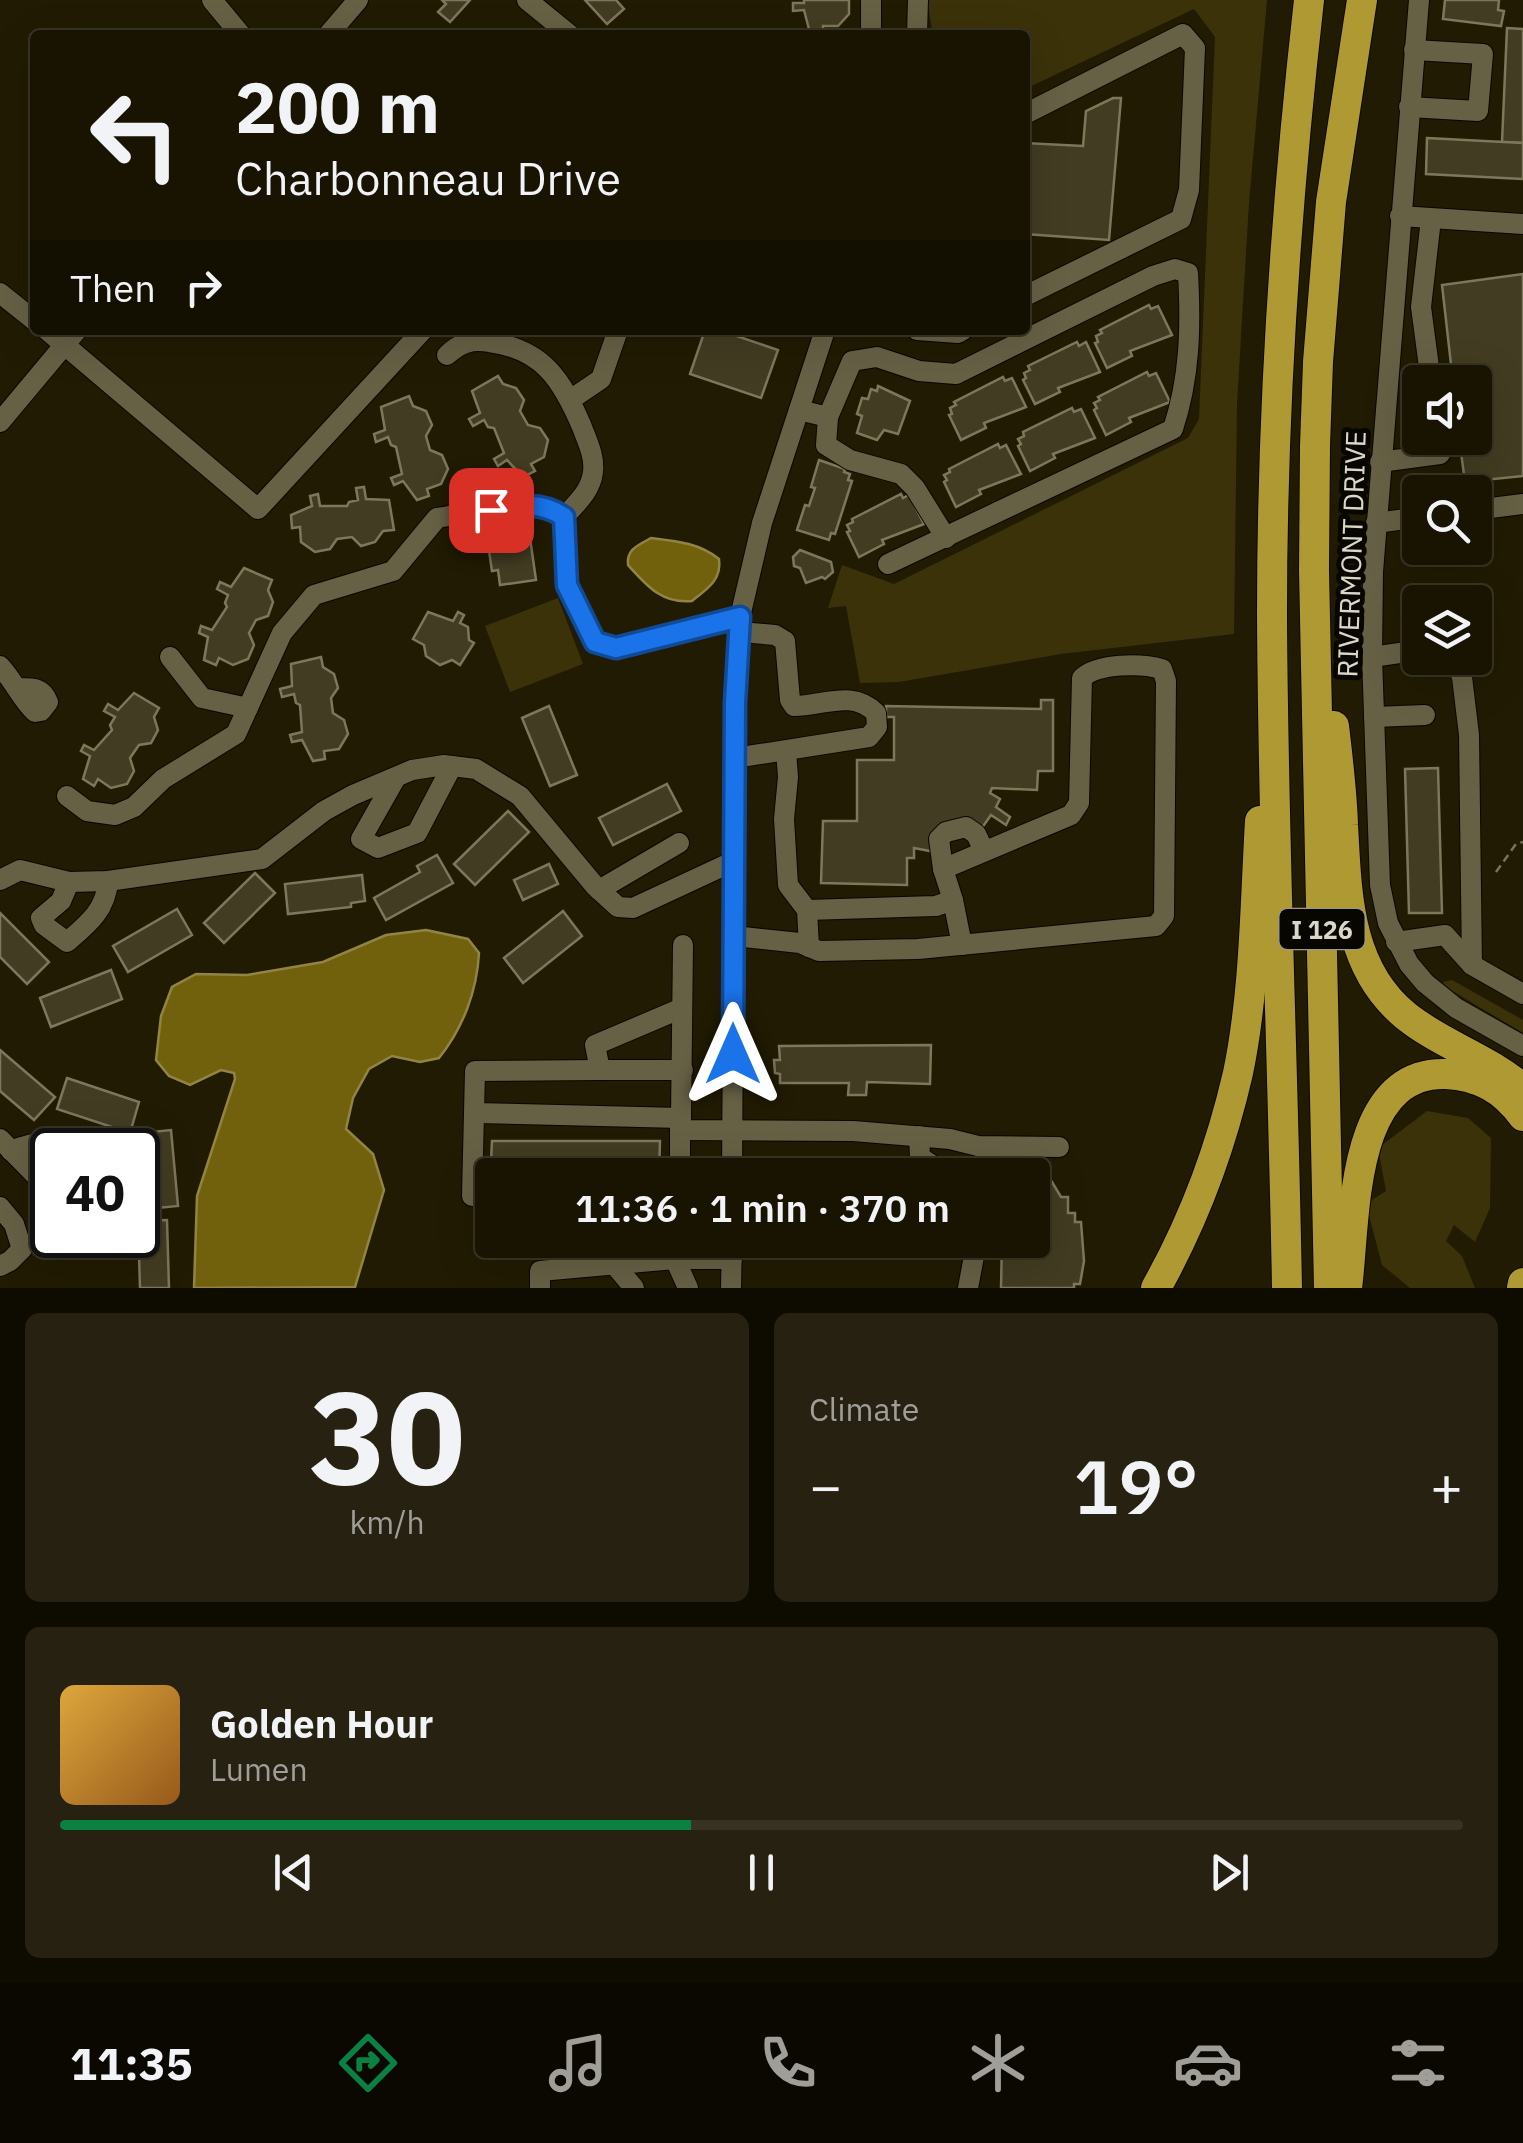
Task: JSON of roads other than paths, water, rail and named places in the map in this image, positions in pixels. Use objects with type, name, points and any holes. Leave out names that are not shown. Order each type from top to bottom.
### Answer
[{"type":"highway","name":"I 126","points":[[1287,1288],[1272,613],[1281,307],[1309,0]]},
{"type":"highway","name":"I 126","points":[[1329,1288],[1314,570],[1318,362],[1331,202],[1362,0]]},
{"type":"highway","points":[[1314,570],[1341,778],[1348,902],[1362,960],[1384,994],[1403,1014],[1508,1075],[1523,1089]]},
{"type":"highway","points":[[1156,1288],[1210,1166],[1238,1072],[1250,984],[1272,613]]},
{"type":"highway","points":[[1347,1288],[1364,1144],[1380,1109],[1393,1096],[1422,1078],[1458,1075],[1499,1089],[1523,1116]]},
{"type":"street","points":[[212,0],[237,30]]},
{"type":"street","points":[[332,30],[358,0]]},
{"type":"street","points":[[527,0],[564,30]]},
{"type":"street","points":[[870,30],[871,0]]},
{"type":"street","points":[[916,30],[918,0]]},
{"type":"street","name":"RIVERMONT DRIVE","points":[[1419,0],[1376,522],[1372,657],[1380,885],[1396,942],[1409,964],[1441,998],[1523,1046]]},
{"type":"street","points":[[1030,111],[1183,34],[1195,48],[1189,190],[1182,218],[1030,294]]},
{"type":"street","points":[[1410,108],[1478,111],[1483,54],[1414,50]]},
{"type":"street","points":[[1400,216],[1523,224]]},
{"type":"street","points":[[1429,365],[1422,307],[1431,219]]},
{"type":"street","points":[[888,564],[946,538],[1173,429],[1186,390],[1188,273],[1175,269],[1153,276],[956,374],[919,371],[877,357],[852,361],[828,417],[826,445],[850,460],[901,474],[915,488],[946,538]]},
{"type":"street","points":[[0,293],[30,317]]},
{"type":"street","points":[[0,422],[71,337],[258,509],[417,335]]},
{"type":"street","points":[[570,400],[601,379],[616,335]]},
{"type":"street","points":[[732,1158],[734,758],[740,625],[762,523],[823,335]]},
{"type":"street","points":[[447,356],[466,342],[478,340],[526,350],[548,369],[570,400],[589,446],[593,474],[589,487],[564,517],[567,585],[595,642],[616,648],[740,625],[785,641],[790,700],[794,706],[852,698],[866,703],[876,713],[877,728],[869,737],[734,758]]},
{"type":"street","points":[[798,410],[828,417]]},
{"type":"street","points":[[1380,462],[1432,455]]},
{"type":"street","points":[[1492,508],[1523,504]]},
{"type":"street","points":[[67,796],[87,811],[115,815],[134,807],[163,779],[236,734],[282,632],[314,595],[393,572],[437,518],[518,505],[550,507],[564,517]]},
{"type":"street","points":[[1376,522],[1402,519]]},
{"type":"street","points":[[1372,657],[1402,653]]},
{"type":"street","points":[[170,657],[202,698],[248,708]]},
{"type":"street","points":[[0,666],[20,688]]},
{"type":"street","points":[[734,936],[800,942],[820,952],[918,950],[1156,926],[1164,916],[1166,681],[1162,669],[1151,666],[1090,670],[1082,678],[1079,803],[1071,814],[943,869]]},
{"type":"street","points":[[1461,675],[1469,734],[1472,965]]},
{"type":"street","points":[[1374,716],[1426,716]]},
{"type":"street","points":[[786,751],[784,819],[788,885],[808,910],[809,947]]},
{"type":"street","points":[[0,880],[20,870],[69,882],[108,881],[262,860],[324,811],[353,795],[412,770],[452,766],[476,769],[520,796],[618,907],[632,908],[734,860]]},
{"type":"street","points":[[394,778],[360,839],[378,848],[417,834],[452,766]]},
{"type":"street","points":[[962,945],[939,839],[946,832],[966,827],[976,834],[984,851]]},
{"type":"street","points":[[599,890],[679,842]]},
{"type":"street","points":[[69,882],[61,901],[42,918],[44,925],[67,942],[93,919],[106,899],[108,881]]},
{"type":"street","points":[[808,910],[936,906],[953,900]]},
{"type":"street","points":[[1396,942],[1445,935],[1472,965],[1523,994]]},
{"type":"street","points":[[680,1158],[682,945]]},
{"type":"street","points":[[600,1070],[595,1045],[682,1008]]},
{"type":"street","points":[[475,1196],[475,1071],[682,1070]]},
{"type":"street","points":[[474,1113],[681,1124],[732,1133],[853,1131],[950,1139],[978,1146],[1059,1147]]},
{"type":"street","points":[[919,1136],[922,1158]]},
{"type":"street","points":[[5,1145],[30,1141]]},
{"type":"street","points":[[5,1145],[30,1170]]},
{"type":"street","points":[[0,1207],[14,1224],[22,1249],[0,1266]]},
{"type":"street","points":[[540,1288],[540,1270],[681,1258]]},
{"type":"street","points":[[732,1258],[732,1288]]},
{"type":"street","points":[[968,1288],[973,1258]]},
{"type":"street","points":[[675,1259],[688,1288]]},
{"type":"street","points":[[614,1264],[634,1288]]}]
